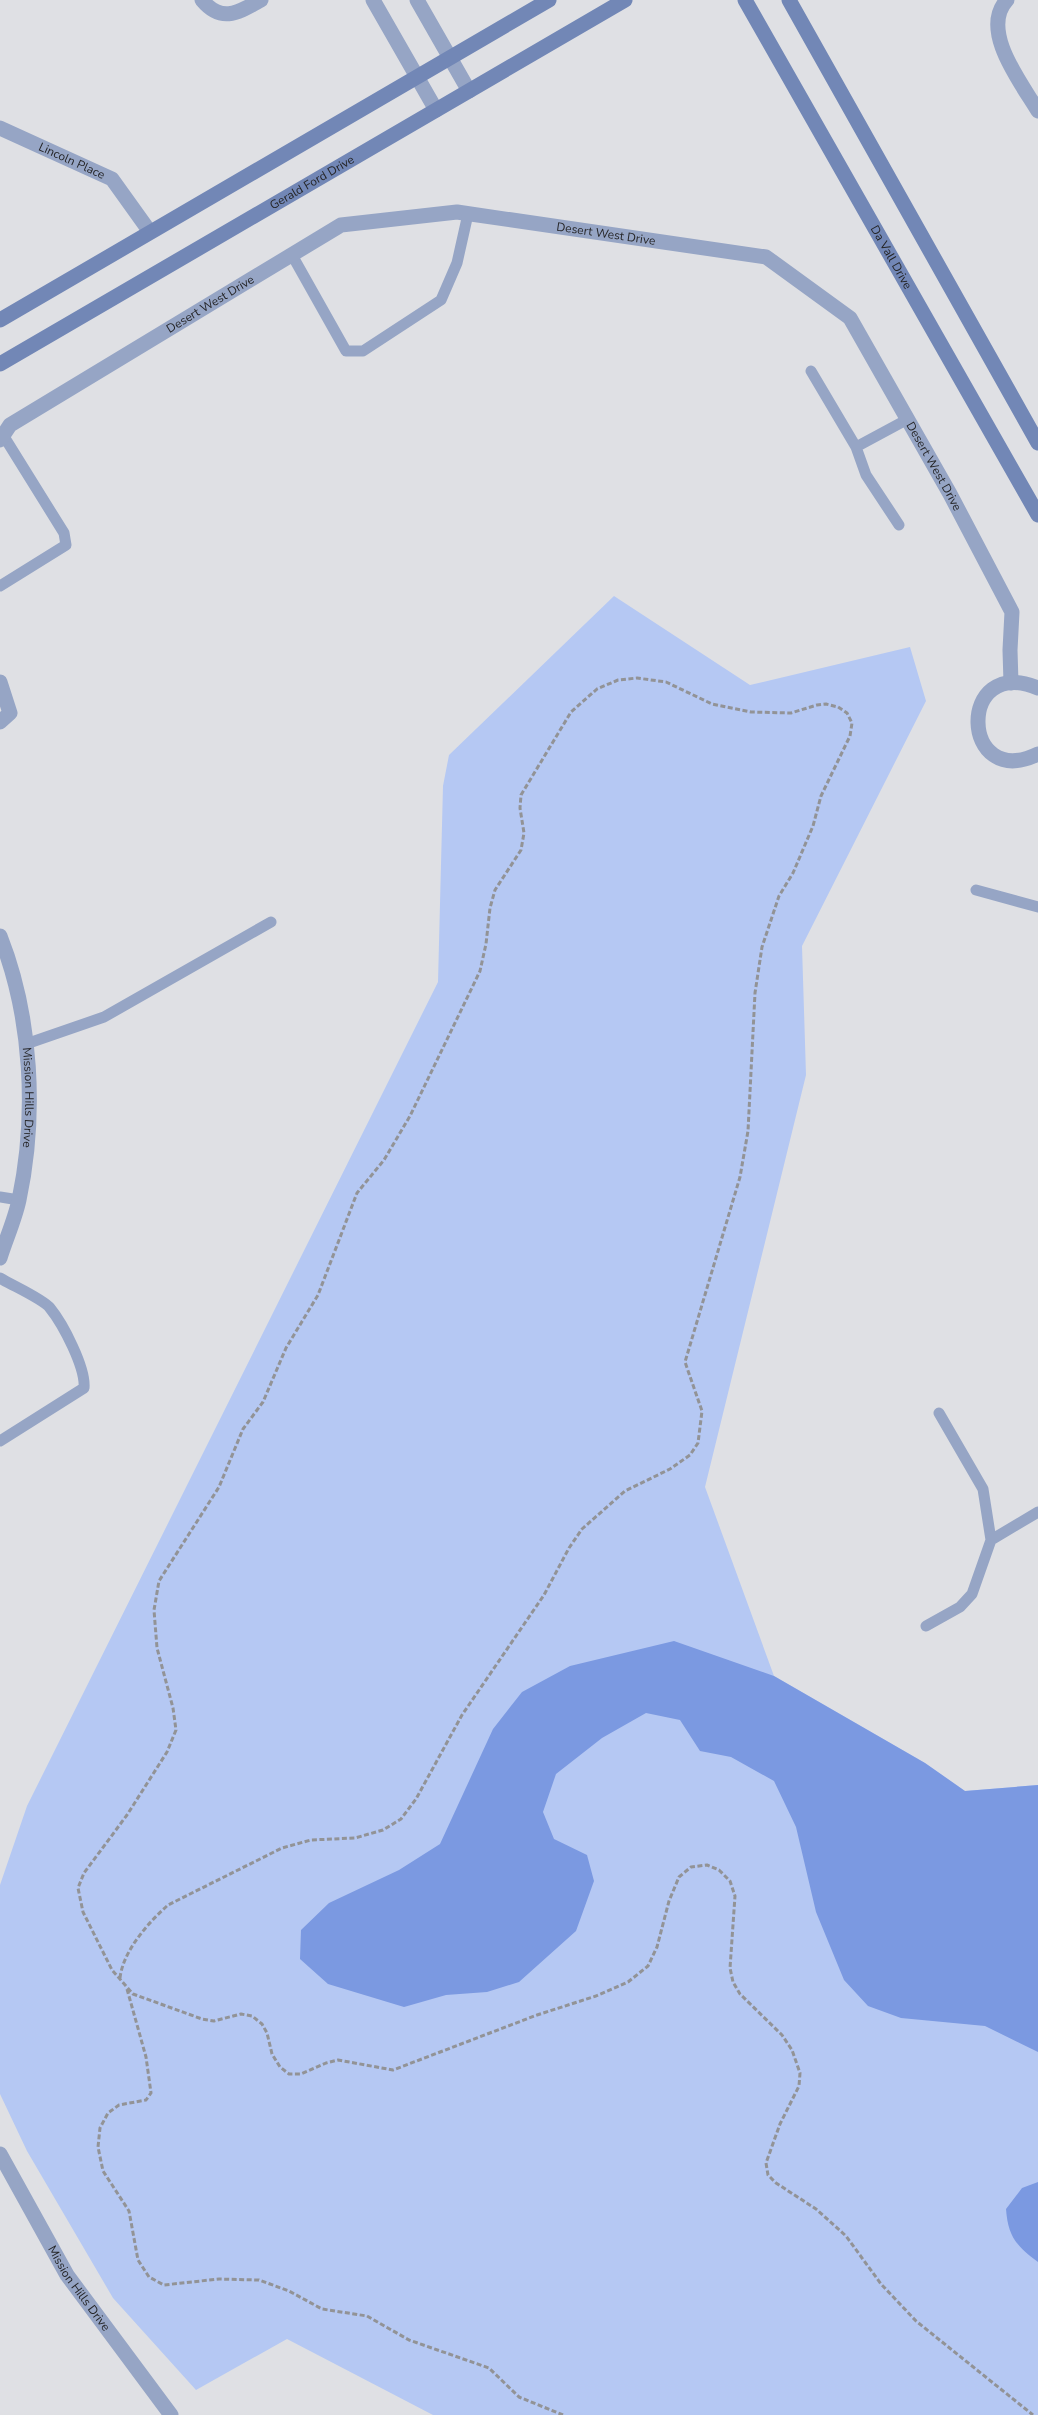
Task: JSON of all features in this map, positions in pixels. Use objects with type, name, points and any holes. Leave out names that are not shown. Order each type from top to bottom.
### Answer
[{"type":"main road","points":[[0,320],[549,0]]},
{"type":"main road","name":"Gerald Ford Drive","points":[[0,364],[624,0]]},
{"type":"main road","name":"Da Vall Drive","points":[[745,0],[1038,515]]},
{"type":"main road","points":[[789,0],[1038,442]]},
{"type":"street","points":[[202,0],[215,12],[235,15],[261,0]]},
{"type":"street","points":[[373,0],[436,110]]},
{"type":"street","points":[[417,0],[469,91]]},
{"type":"street","points":[[1007,0],[1002,5],[996,30],[1003,51],[1038,111]]},
{"type":"street","name":"Lincoln Place","points":[[0,128],[112,179],[150,232]]},
{"type":"street","name":"Desert West Drive","points":[[2,438],[10,426],[341,225],[456,212],[766,257],[850,318],[908,419],[1012,612],[1011,682]]},
{"type":"street","points":[[0,682],[10,713],[0,722]]},
{"type":"street","points":[[1038,688],[1024,683],[1011,682],[999,686],[988,694],[981,704],[977,717],[977,730],[982,742],[990,752],[1001,758],[1014,761],[1027,760],[1038,754]]},
{"type":"street","name":"Mission Hills Drive","points":[[0,936],[14,970],[26,1044],[31,1104],[19,1200],[0,1258]]},
{"type":"street","name":"Mission Hills Drive","points":[[0,2154],[67,2275],[166,2413]]},
{"type":"lane","points":[[292,255],[346,351],[364,350],[441,300],[457,263],[468,214]]},
{"type":"lane","points":[[810,371],[856,447],[866,475],[899,525]]},
{"type":"lane","points":[[856,447],[908,419]]},
{"type":"lane","points":[[0,586],[66,545],[64,534],[2,438]]},
{"type":"lane","points":[[976,890],[1038,907]]},
{"type":"lane","points":[[26,1044],[104,1017],[271,922]]},
{"type":"lane","points":[[0,1197],[19,1200]]},
{"type":"lane","points":[[0,1278],[49,1307],[78,1356],[85,1379],[84,1388],[0,1441]]},
{"type":"lane","points":[[926,1626],[960,1607],[972,1594],[991,1540],[983,1490],[938,1413]]},
{"type":"lane","points":[[991,1540],[1038,1512]]},
{"type":"path","points":[[120,1978],[122,1964],[132,1948],[154,1918],[168,1905],[282,1848],[311,1840],[355,1838],[383,1830],[401,1819],[416,1799],[458,1722],[492,1669],[544,1595],[569,1548],[582,1529],[625,1491],[670,1469],[690,1455],[698,1443],[702,1411],[685,1362],[740,1177],[748,1131],[755,993],[762,947],[779,896],[793,873],[813,826],[820,796],[850,736],[852,723],[847,713],[838,707],[817,705],[791,714],[751,712],[712,704],[666,682],[637,678],[618,680],[597,689],[571,712],[521,795],[520,808],[524,833],[521,850],[495,890],[490,908],[486,944],[480,970],[410,1116],[384,1160],[357,1192],[318,1295],[286,1348],[263,1402],[243,1429],[219,1487],[159,1581],[154,1610],[158,1648],[173,1708],[176,1730],[168,1752],[127,1815],[84,1873],[78,1888],[83,1912],[112,1970],[126,1988],[146,2057],[151,2093],[146,2100],[119,2105],[108,2113],[100,2128],[98,2147],[103,2171],[129,2211],[138,2260],[149,2277],[164,2285],[219,2279],[259,2280],[289,2291],[322,2309],[367,2316],[409,2340],[489,2368],[520,2398],[563,2415]]},
{"type":"path","points":[[126,1988],[133,1994],[202,2020],[214,2021],[241,2014],[252,2016],[262,2024],[272,2054],[280,2067],[289,2074],[301,2074],[326,2062],[338,2060],[392,2070],[537,2015],[596,1996],[628,1982],[648,1966],[657,1948],[669,1901],[679,1877],[691,1867],[707,1865],[719,1870],[730,1881],[735,1896],[730,1968],[733,1982],[740,1994],[782,2035],[798,2063],[800,2073],[799,2086],[780,2124],[766,2163],[768,2175],[776,2183],[823,2215],[846,2236],[881,2284],[916,2321],[1032,2415]]},
{"type":"shaded area","points":[[614,596],[750,685],[910,647],[926,701],[802,946],[806,1075],[705,1487],[774,1676],[925,1763],[965,1791],[1038,1785],[1038,2415],[433,2415],[287,2339],[196,2390],[113,2298],[27,2151],[0,2094],[0,1885],[27,1806],[438,982],[443,786],[449,755]]},
{"type":"water","points":[[674,1641],[774,1676],[925,1763],[965,1791],[1038,1785],[1038,2052],[985,2026],[901,2018],[868,2006],[844,1980],[816,1912],[796,1827],[774,1781],[731,1757],[700,1751],[680,1720],[646,1713],[602,1738],[556,1774],[543,1812],[554,1839],[587,1855],[594,1881],[576,1931],[519,1982],[487,1992],[446,1995],[404,2007],[328,1984],[300,1959],[301,1930],[329,1903],[399,1870],[440,1844],[493,1729],[522,1692],[570,1666]]},
{"type":"water","points":[[1038,2182],[1038,2262],[1014,2240],[1006,2209],[1022,2188]]}]
